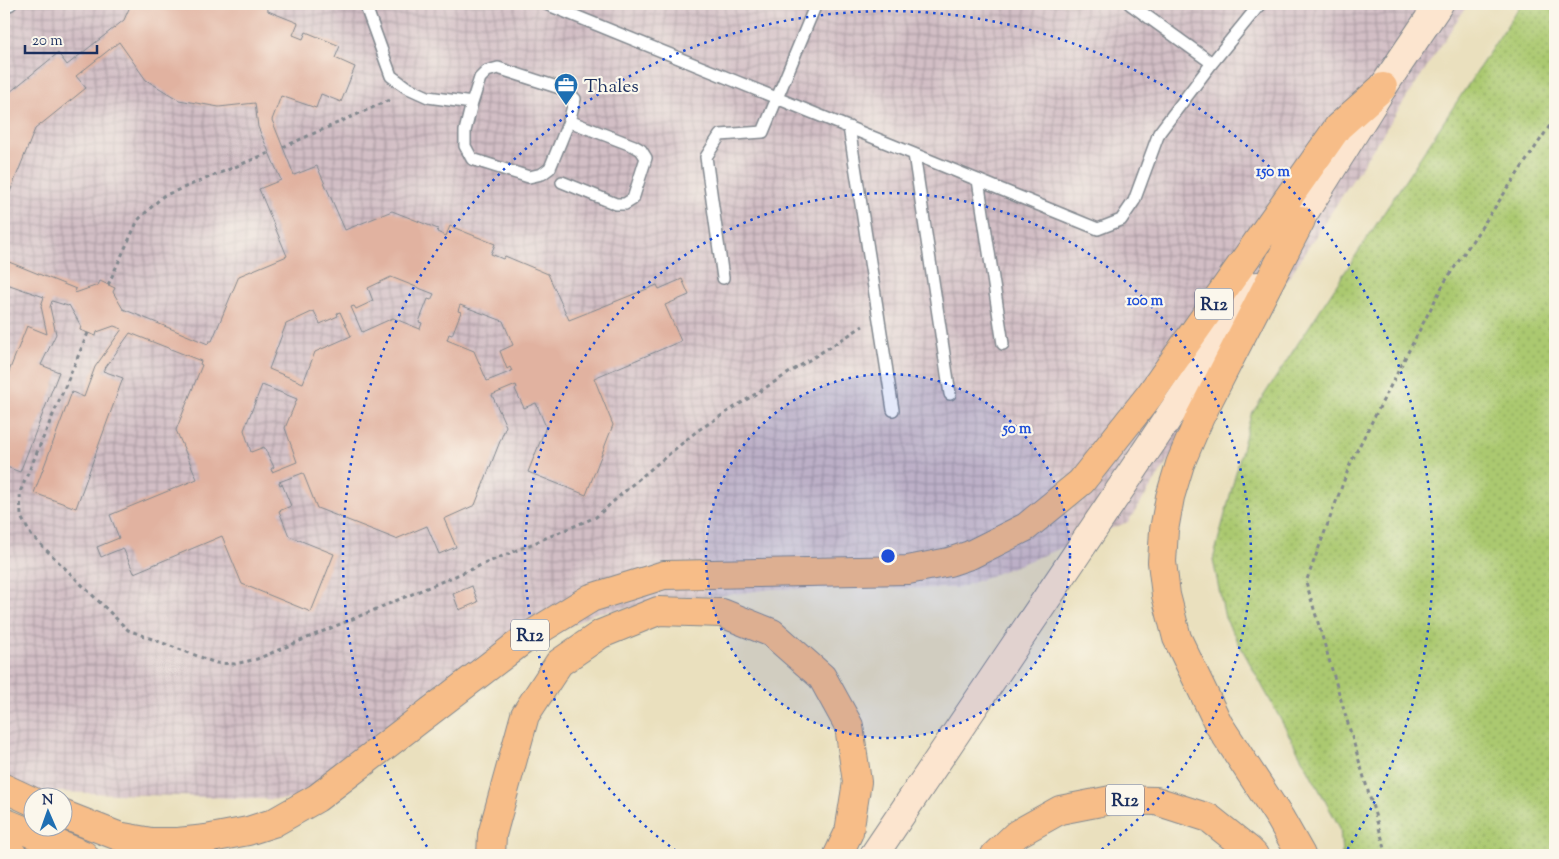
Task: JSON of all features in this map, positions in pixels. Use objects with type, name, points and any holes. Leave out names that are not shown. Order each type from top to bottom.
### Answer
[{"type":"main road","name":"R12","points":[[874,855],[1301,220],[1383,87],[1439,4]]},
{"type":"main road","name":"R12","points":[[72,818],[118,836],[151,842],[206,840],[248,831],[272,823],[317,798],[526,638],[591,598],[664,575],[908,570],[949,562],[970,555],[1026,528],[1081,482],[1149,396],[1338,127],[1383,87]]},
{"type":"main road","name":"R12","points":[[1301,220],[1200,417],[1180,464],[1170,497],[1164,530],[1162,562],[1166,594],[1181,647],[1219,725],[1280,818],[1301,855]]},
{"type":"main road","name":"R12","points":[[491,855],[492,835],[525,715],[559,663],[601,634],[658,611],[722,613],[772,633],[822,677],[849,726],[857,782],[849,832],[838,855]]},
{"type":"main road","points":[[4,788],[22,796]]},
{"type":"main road","points":[[4,800],[22,808]]},
{"type":"main road","name":"R12","points":[[996,855],[1017,834],[1060,810],[1111,800],[1156,801],[1209,818],[1254,855]]},
{"type":"main road","points":[[4,822],[84,855]]},
{"type":"main road","points":[[72,829],[133,855]]},
{"type":"main road","points":[[4,850],[13,855]]},
{"type":"lane","points":[[4,8],[11,4]]},
{"type":"lane","points":[[365,4],[391,76],[406,87],[428,97],[472,103]]},
{"type":"lane","points":[[546,4],[1098,229],[1121,220],[1134,201],[1159,133],[1260,4]]},
{"type":"lane","points":[[723,278],[706,157],[720,135],[762,132],[816,4]]},
{"type":"lane","points":[[1130,4],[1212,63]]},
{"type":"lane","points":[[498,68],[566,90],[576,99],[550,168],[542,174],[529,177],[472,159],[465,146],[465,131],[472,103],[480,78],[487,70],[498,68]]},
{"type":"lane","points":[[562,182],[616,204],[625,204],[634,199],[646,158],[641,150],[634,146],[569,121]]},
{"type":"lane","points":[[849,127],[893,410]]},
{"type":"lane","points":[[914,154],[950,394]]},
{"type":"lane","points":[[978,180],[1003,344]]},
{"type":"path","points":[[283,147],[412,90]]},
{"type":"path","points":[[1387,855],[1306,582],[1351,462],[1444,283],[1555,118]]},
{"type":"path","points":[[108,285],[138,220],[162,196],[269,153]]},
{"type":"path","points":[[88,333],[20,492],[22,517],[31,535],[128,630],[216,663],[235,664],[257,659],[596,517],[697,431],[878,316]]},
{"type":"shaded area","points":[[4,4],[1468,4],[1128,522],[959,588],[771,589],[595,613],[467,680],[322,801],[72,792],[72,786],[22,786],[22,788],[4,781]]},
{"type":"green space","points":[[1521,4],[1555,4],[1555,855],[1342,855],[1340,828],[1225,618],[1213,560],[1251,415]]},
{"type":"building","points":[[131,4],[267,4],[268,11],[298,23],[293,35],[303,39],[306,32],[340,46],[335,58],[355,67],[341,102],[321,94],[316,108],[281,96],[272,120],[294,175],[317,166],[345,230],[392,211],[438,229],[437,232],[446,236],[450,226],[495,244],[491,254],[503,259],[505,256],[548,274],[569,320],[657,285],[659,289],[682,279],[689,295],[665,305],[681,341],[594,378],[613,425],[586,495],[528,472],[546,427],[536,403],[524,408],[515,389],[517,388],[516,385],[492,395],[506,426],[475,505],[444,519],[456,547],[439,554],[427,526],[396,539],[317,508],[303,473],[279,482],[280,485],[282,484],[291,506],[279,511],[289,536],[334,554],[311,612],[242,584],[222,536],[134,573],[123,548],[101,557],[97,547],[119,538],[110,515],[197,479],[176,430],[202,365],[200,364],[201,361],[130,333],[103,371],[123,378],[76,508],[34,493],[72,392],[84,397],[95,367],[122,329],[114,326],[97,332],[96,336],[80,330],[81,326],[69,305],[52,301],[50,307],[56,334],[41,365],[59,372],[20,472],[4,466],[4,384],[27,326],[47,334],[41,306],[44,297],[4,283],[4,260],[76,289],[75,293],[98,285],[100,281],[115,288],[113,292],[123,309],[208,344],[209,341],[212,341],[239,276],[287,256],[259,189],[281,180],[258,127],[255,103],[219,107],[179,100],[146,80],[119,42],[76,76],[86,88],[35,129],[4,207],[4,92],[8,89],[10,92],[58,53],[67,65],[124,20]],"holes":[[[391,277],[434,294],[431,300],[428,299],[419,322],[422,323],[420,329],[393,318],[362,332],[351,307],[354,306],[356,309],[373,301],[368,288]],[[460,305],[503,321],[513,345],[500,351],[507,369],[510,367],[512,371],[487,381],[474,351],[447,340],[449,334],[452,335],[461,312],[458,311]],[[314,311],[320,324],[338,316],[337,313],[340,312],[351,336],[315,352],[303,383],[269,369],[286,324]],[[262,385],[297,399],[285,428],[297,462],[272,472],[271,469],[274,467],[264,447],[251,452],[244,430]]]},
{"type":"building","points":[[472,586],[478,602],[459,610],[453,594]]},
{"type":"place","name":"Thales","points":[[566,106]]}]
